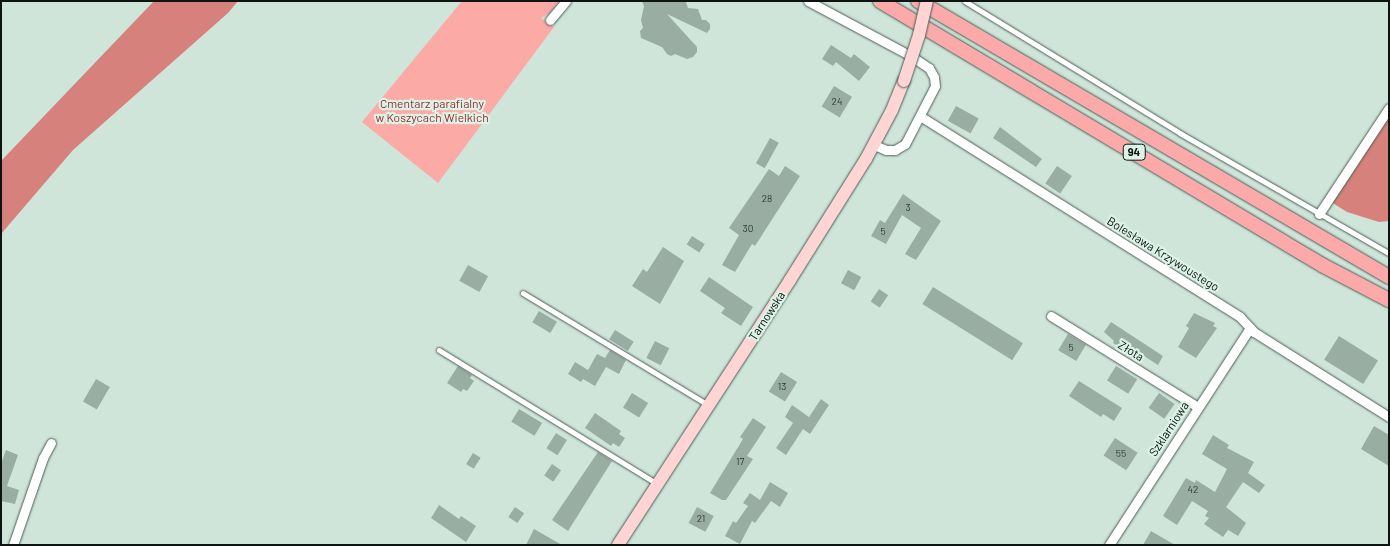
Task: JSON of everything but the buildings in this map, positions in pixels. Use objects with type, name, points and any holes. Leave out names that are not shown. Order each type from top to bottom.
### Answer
[{"type":"main road","name":"94","points":[[880,1],[1322,265],[1389,300]]},
{"type":"main road","name":"94","points":[[918,1],[1389,277]]},
{"type":"street","points":[[550,20],[566,1]]},
{"type":"street","points":[[808,1],[929,68],[934,77],[935,86],[905,144],[895,150],[886,150],[874,145]]},
{"type":"street","name":"Tarnowska","points":[[618,545],[790,280],[874,145],[904,80],[927,1]]},
{"type":"street","points":[[1320,214],[1389,108]]},
{"type":"street","name":"Bolesława Krzywoustego","points":[[920,116],[1240,317],[1250,328],[1389,417]]},
{"type":"street","name":"Złota","points":[[1051,316],[1198,407]]},
{"type":"street","name":"Szklarniowa","points":[[1109,545],[1250,328]]},
{"type":"street","points":[[13,545],[43,458],[51,444]]},
{"type":"lane","points":[[964,1],[1180,133],[1389,253]]},
{"type":"lane","points":[[523,293],[708,405]]},
{"type":"lane","points":[[439,350],[657,484]]},
{"type":"green space","name":"Cmentarz parafialny w Koszycach Wielkich","points":[[462,1],[559,1],[550,13],[541,18],[554,27],[438,183],[362,122]]},
{"type":"shaded area","points":[[154,1],[238,1],[228,13],[73,150],[1,234],[1,161]]},
{"type":"shaded area","points":[[1389,115],[1389,221],[1379,222],[1347,212],[1328,200]]}]
